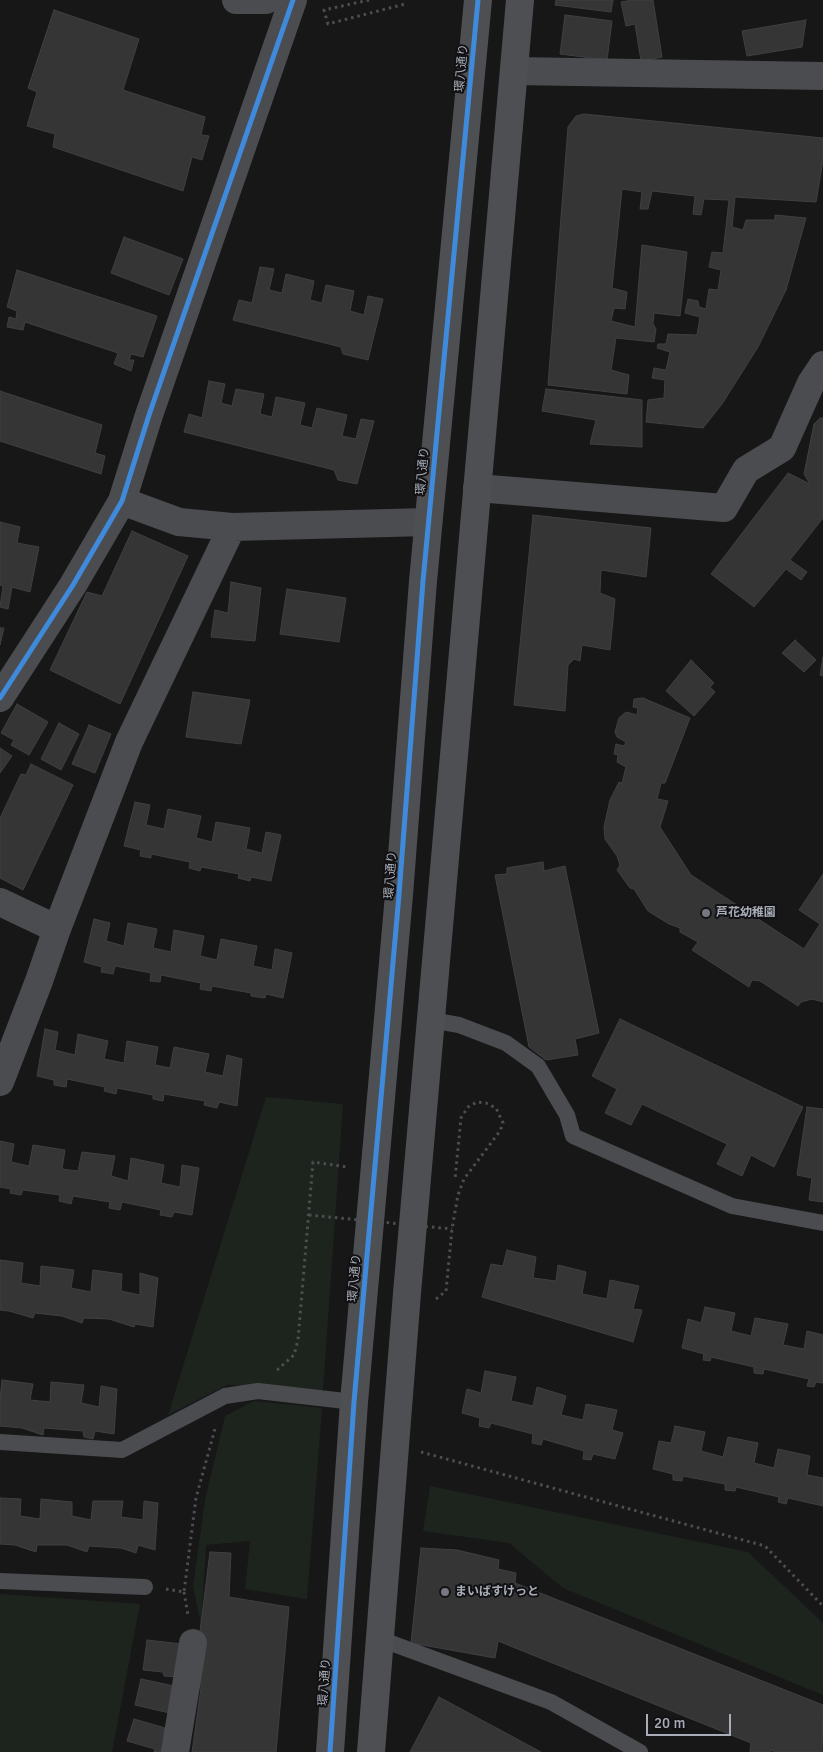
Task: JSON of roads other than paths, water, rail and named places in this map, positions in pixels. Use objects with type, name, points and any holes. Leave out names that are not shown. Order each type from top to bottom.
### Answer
[{"type":"main road","name":"環八通り","points":[[330,1752],[354,1402],[399,895],[428,522],[478,0]]},
{"type":"main road","points":[[371,1752],[394,1448],[520,0]]},
{"type":"street","points":[[236,0],[266,0]]},
{"type":"street","points":[[0,696],[73,585],[122,500],[152,405],[293,0]]},
{"type":"street","points":[[514,71],[823,76]]},
{"type":"street","points":[[478,488],[724,508],[746,470],[782,448],[810,383],[823,365]]},
{"type":"street","points":[[122,500],[179,522],[232,527],[428,522]]},
{"type":"street","points":[[0,1082],[129,742],[232,527]]},
{"type":"street","points":[[0,902],[57,929]]},
{"type":"street","points":[[174,1752],[193,1643]]},
{"type":"lane","points":[[431,1020],[459,1026],[506,1043],[538,1066],[567,1115],[573,1136],[732,1206],[823,1223]]},
{"type":"lane","points":[[0,1442],[122,1450],[224,1396],[258,1391],[354,1402]]},
{"type":"lane","points":[[0,1581],[145,1587]]},
{"type":"lane","points":[[380,1639],[552,1702],[640,1752]]},
{"type":"place","name":"芦花幼稚園","points":[[706,913]]},
{"type":"place","name":"まいばすけっと","points":[[445,1592]]}]
